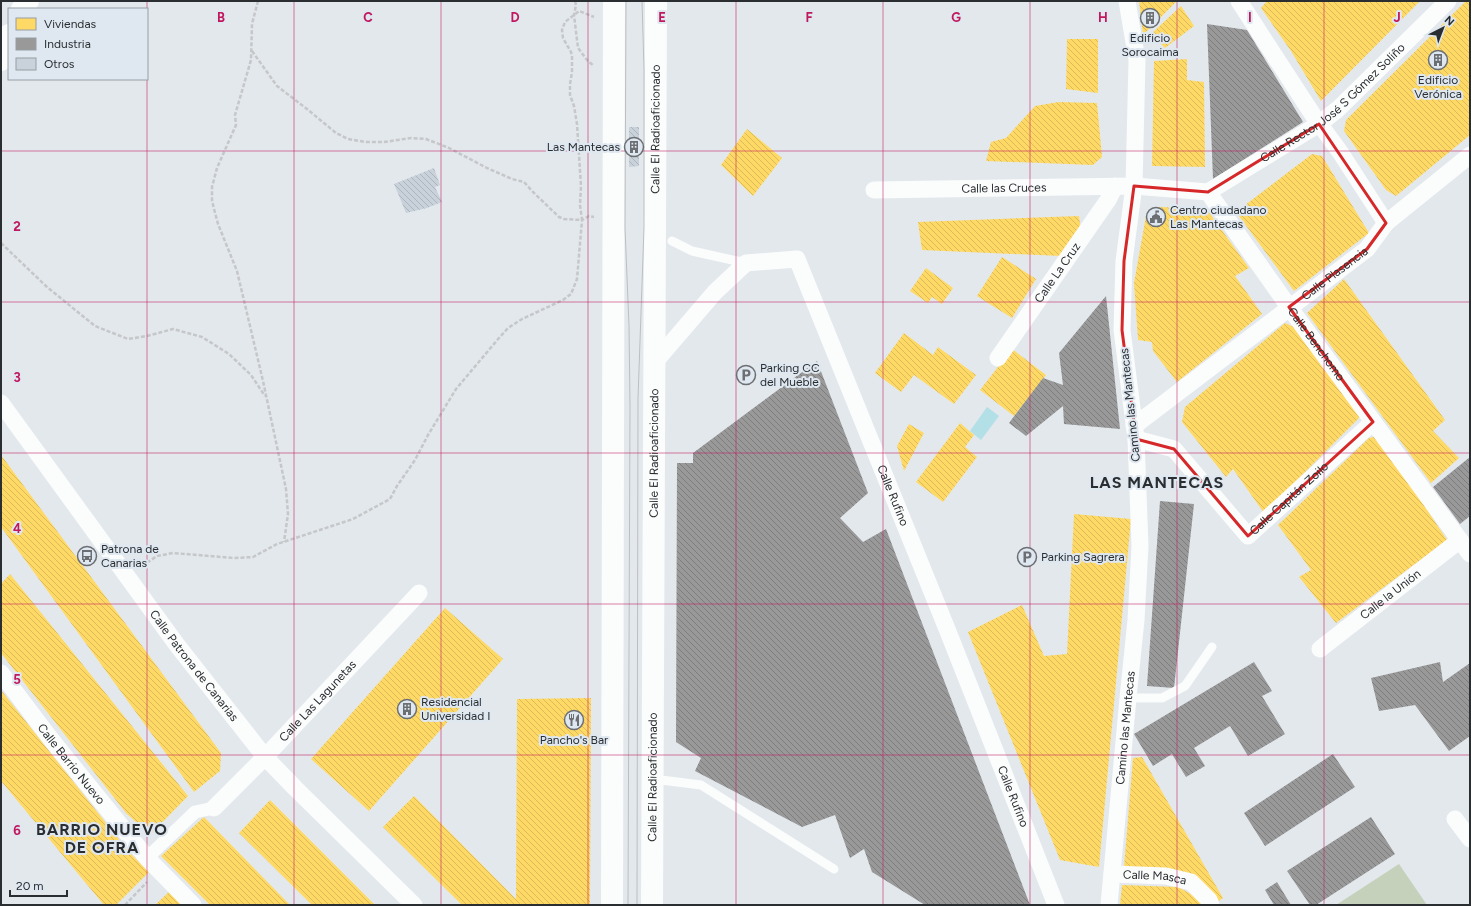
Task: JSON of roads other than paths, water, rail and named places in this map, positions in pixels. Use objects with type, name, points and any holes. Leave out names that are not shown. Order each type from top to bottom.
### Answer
[{"type":"street","points":[[612,905],[614,1]]},
{"type":"street","name":"Calle El Radioaficionado","points":[[652,905],[656,1]]},
{"type":"street","name":"Camino las Mantecas","points":[[1109,905],[1136,620],[1140,546],[1135,433],[1122,330],[1124,261],[1134,186],[1137,60],[1127,1]]},
{"type":"street","points":[[1239,1],[1386,223]]},
{"type":"street","name":"Calle Rector José S Gómez Soliño","points":[[1208,192],[1320,124],[1338,109],[1448,1]]},
{"type":"street","points":[[1,60],[8,38]]},
{"type":"street","name":"Calle Plasencia","points":[[1135,433],[1289,307],[1303,299],[1366,249],[1386,223],[1470,155]]},
{"type":"street","name":"Calle La Cruz","points":[[998,358],[1108,200],[1115,186]]},
{"type":"street","points":[[1134,186],[1208,192]]},
{"type":"street","name":"Calle las Cruces","points":[[874,190],[1134,186]]},
{"type":"street","name":"Calle Benchomo","points":[[1208,192],[1289,307],[1470,554]]},
{"type":"street","name":"Calle Rufino","points":[[746,264],[797,259],[947,629],[1056,905]]},
{"type":"street","points":[[655,362],[715,292],[746,264]]},
{"type":"street","name":"Calle Patrona de Canarias","points":[[4,410],[177,645],[265,757],[414,905]]},
{"type":"street","name":"Calle Capitán Zoilo","points":[[1135,433],[1174,449],[1248,536],[1373,422]]},
{"type":"street","name":"Calle la Unión","points":[[1320,649],[1460,540]]},
{"type":"street","name":"Calle Las Lagunetas","points":[[214,808],[265,757],[419,592]]},
{"type":"street","name":"Calle Barrio Nuevo","points":[[1,673],[50,738],[147,858],[193,905]]},
{"type":"street","points":[[147,858],[196,812],[214,808]]},
{"type":"street","points":[[1455,819],[1470,839]]},
{"type":"street","name":"Calle Masca","points":[[1112,874],[1166,876],[1191,882],[1209,900],[1211,905]]},
{"type":"lane","points":[[672,241],[692,251],[746,264]]},
{"type":"lane","points":[[1128,698],[1162,698],[1185,686],[1212,647]]},
{"type":"lane","points":[[653,779],[701,785],[834,869]]},
{"type":"water","points":[[987,407],[999,416],[981,440],[970,431]]},
{"type":"tram line","points":[[626,1],[625,228],[629,326],[630,406],[628,905]]},
{"type":"tram line","points":[[637,905],[638,398],[644,228],[644,69],[642,1]]},
{"type":"place","name":"Edificio Sorocaima","points":[[1150,18]]},
{"type":"place","name":"Edificio Verónica","points":[[1438,60]]},
{"type":"place","name":"Las Mantecas","points":[[634,147]]},
{"type":"place","name":"Centro ciudadano Las Mantecas","points":[[1156,217]]},
{"type":"place","name":"Parking CC del Mueble","points":[[746,375]]},
{"type":"place","name":"Patrona de Canarias","points":[[87,556]]},
{"type":"place","name":"Parking Sagrera","points":[[1027,557]]},
{"type":"place","name":"Residencial Universidad I","points":[[407,709]]},
{"type":"place","name":"Pancho's Bar","points":[[574,720]]},
{"type":"district","name":"LAS MANTECAS","points":[[1157,482]]},
{"type":"district","name":"BARRIO NUEVO DE OFRA","points":[[102,838]]}]
